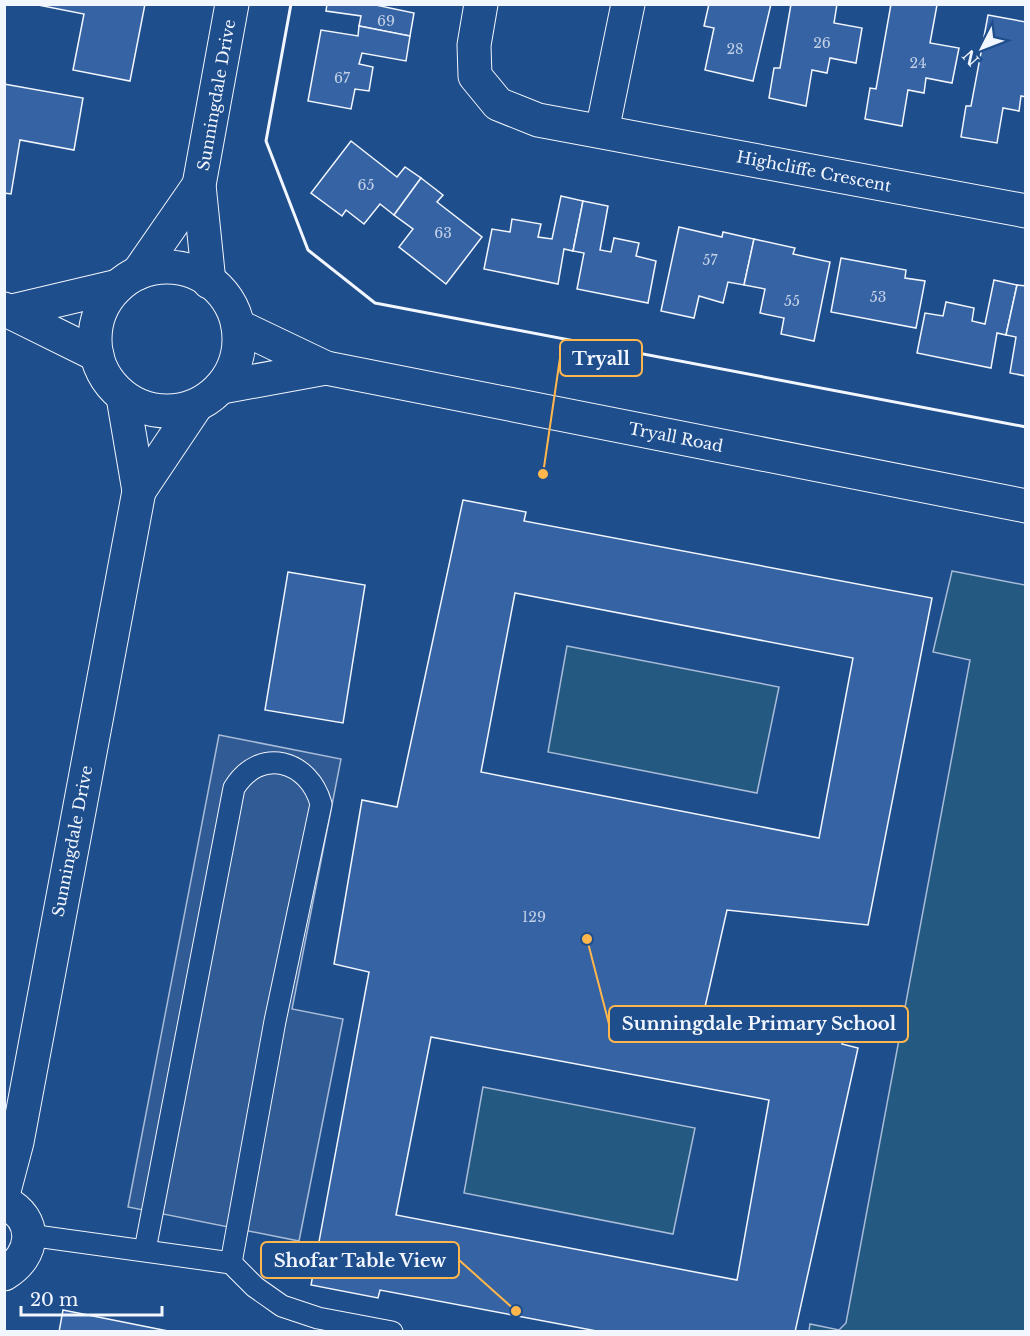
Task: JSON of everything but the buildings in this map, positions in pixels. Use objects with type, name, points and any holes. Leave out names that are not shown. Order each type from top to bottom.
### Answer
[{"type":"street","name":"Sunningdale Drive","points":[[210,282],[199,185],[232,4]]},
{"type":"street","name":"Highcliffe Crescent","points":[[481,4],[474,45],[476,76],[498,104],[538,120],[1026,211]]},
{"type":"street","points":[[602,131],[628,4]]},
{"type":"street","name":"Sunningdale Drive","points":[[128,280],[199,185]]},
{"type":"street","points":[[8,310],[128,280],[157,267],[194,272],[210,282],[226,297],[238,326],[238,357],[222,387],[196,406],[173,411],[158,411],[140,406],[123,397],[104,374],[94,342],[97,320],[109,296],[128,280]]},
{"type":"street","points":[[8,310],[97,355]]},
{"type":"street","name":"Tryall Road","points":[[238,326],[326,368],[1026,506]]},
{"type":"street","name":"Tryall Road","points":[[222,387],[326,368]]},
{"type":"street","name":"Sunningdale Drive","points":[[4,1191],[17,1142],[139,491],[123,397]]},
{"type":"street","name":"Sunningdale Drive","points":[[139,491],[196,406]]},
{"type":"street","points":[[4,1202],[15,1207],[25,1220],[29,1235],[28,1250],[19,1264],[4,1274]]},
{"type":"lane","points":[[145,1250],[234,788],[249,770],[275,763],[287,765],[312,780],[321,804],[275,1021],[231,1263]]},
{"type":"lane","points":[[29,1235],[231,1263],[255,1287],[282,1306],[318,1317],[392,1332]]},
{"type":"shaded area","points":[[952,571],[1025,585],[1025,1331],[809,1331],[810,1324],[839,1330],[846,1323],[970,660],[933,652]]},
{"type":"shaded area","points":[[567,646],[779,687],[757,793],[548,752]]},
{"type":"shaded area","points":[[219,735],[341,759],[292,1009],[343,1019],[299,1241],[128,1207]]},
{"type":"shaded area","points":[[483,1087],[695,1128],[673,1234],[464,1193]]},
{"type":"wall","points":[[291,4],[266,141],[308,250],[375,303],[1026,427]]},
{"type":"place","name":"Tryall","points":[[543,474]]},
{"type":"place","name":"Sunningdale Primary School","points":[[587,939]]},
{"type":"place","name":"Shofar Table View","points":[[516,1311]]}]
